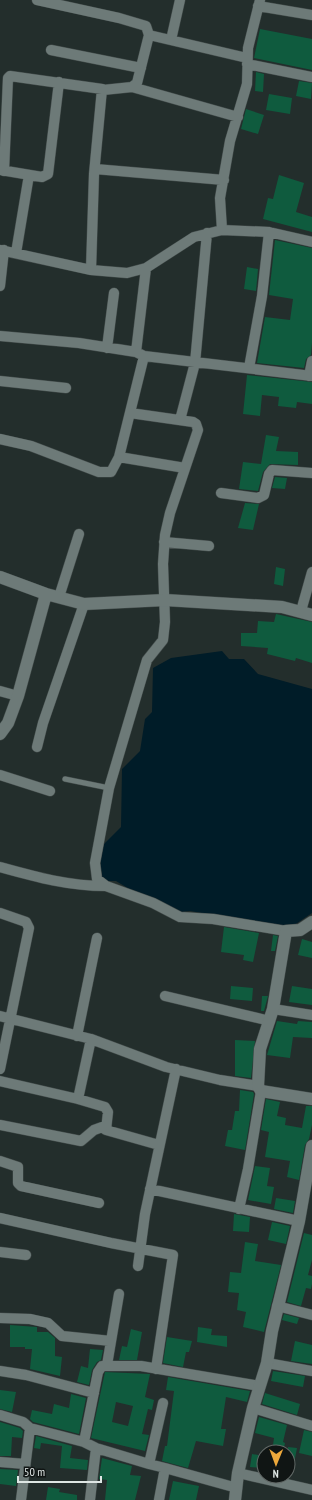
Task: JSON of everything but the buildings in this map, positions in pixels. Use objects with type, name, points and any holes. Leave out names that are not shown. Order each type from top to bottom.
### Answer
[{"type":"street","points":[[37,0],[77,5],[146,26],[148,35],[141,68],[137,83],[132,87]]},
{"type":"street","points":[[171,40],[180,0]]},
{"type":"street","points":[[222,230],[220,198],[230,141],[247,84],[248,48],[259,3],[312,15]]},
{"type":"street","points":[[148,35],[312,78]]},
{"type":"street","points":[[51,50],[141,68]]},
{"type":"street","points":[[59,82],[49,172],[46,176],[42,177],[2,171],[8,78],[13,75],[100,88],[103,90],[132,87],[238,117]]},
{"type":"street","points":[[91,270],[95,169],[103,90]]},
{"type":"street","points":[[95,169],[224,180]]},
{"type":"street","points":[[16,253],[29,175]]},
{"type":"street","points":[[0,286],[2,250],[91,270],[127,273],[146,268],[194,237],[222,230],[269,232],[312,242]]},
{"type":"street","points":[[249,368],[262,296],[269,232]]},
{"type":"street","points":[[180,420],[195,363],[207,233]]},
{"type":"street","points":[[0,439],[31,446],[99,472],[111,472],[119,457],[130,412],[140,354],[146,268]]},
{"type":"street","points":[[107,348],[114,293]]},
{"type":"street","points":[[0,336],[79,343],[195,363],[311,376],[312,361]]},
{"type":"street","points":[[0,381],[66,388]]},
{"type":"street","points":[[130,412],[193,422],[197,427],[196,435],[170,513],[164,542],[163,564],[165,622],[163,640],[147,660],[109,788],[95,863],[97,879],[106,886],[154,903],[180,917],[213,919],[286,931],[300,930],[312,922]]},
{"type":"street","points":[[119,457],[185,468]]},
{"type":"street","points":[[222,492],[258,498],[264,495],[269,474],[272,470],[312,473]]},
{"type":"street","points":[[58,597],[78,534]]},
{"type":"street","points":[[164,542],[209,546]]},
{"type":"street","points":[[0,576],[46,594],[84,604],[165,600],[282,608],[307,613],[312,572]]},
{"type":"street","points":[[0,734],[8,723],[18,696],[46,594]]},
{"type":"street","points":[[36,747],[84,604]]},
{"type":"street","points":[[0,691],[18,696]]},
{"type":"street","points":[[0,775],[50,791]]},
{"type":"street","points":[[0,867],[62,883],[82,886],[106,886]]},
{"type":"street","points":[[0,913],[26,922],[29,928],[5,1018],[0,1068]]},
{"type":"street","points":[[239,1209],[248,1169],[259,1089],[260,1049],[271,1015],[286,931]]},
{"type":"street","points":[[77,1036],[97,938]]},
{"type":"street","points":[[165,996],[271,1015],[312,1015]]},
{"type":"street","points":[[5,1018],[77,1036],[91,1038],[176,1069],[259,1089],[312,1099]]},
{"type":"street","points":[[78,1099],[91,1038]]},
{"type":"street","points":[[138,1266],[150,1189],[176,1069]]},
{"type":"street","points":[[0,1081],[78,1099],[107,1109],[108,1116],[105,1126],[106,1130],[159,1145]]},
{"type":"street","points":[[0,1125],[81,1141],[94,1130],[105,1126]]},
{"type":"street","points":[[0,1415],[23,1422],[30,1428],[84,1442],[96,1448],[165,1468],[236,1494],[238,1472],[253,1408],[267,1363],[277,1306],[299,1221],[312,1146]]},
{"type":"street","points":[[0,1161],[18,1166],[18,1183],[21,1186],[99,1203]]},
{"type":"street","points":[[150,1189],[299,1221]]},
{"type":"street","points":[[0,1218],[174,1255],[156,1369]]},
{"type":"street","points":[[0,1252],[26,1256]]},
{"type":"street","points":[[107,1365],[119,1294]]},
{"type":"street","points":[[277,1306],[312,1315]]},
{"type":"street","points":[[0,1318],[30,1319],[48,1323],[62,1336],[111,1341]]},
{"type":"street","points":[[267,1363],[312,1371]]},
{"type":"street","points":[[84,1442],[100,1368],[107,1365],[141,1366],[260,1386]]},
{"type":"street","points":[[0,1371],[26,1375],[94,1393]]},
{"type":"street","points":[[149,1464],[163,1403]]},
{"type":"street","points":[[253,1408],[312,1426]]},
{"type":"street","points":[[21,1500],[30,1428]]},
{"type":"street","points":[[90,1500],[96,1448]]},
{"type":"street","points":[[0,1462],[25,1464]]},
{"type":"street","points":[[158,1500],[165,1468]]},
{"type":"street","points":[[238,1472],[312,1490]]},
{"type":"lane","points":[[65,779],[109,788]]},
{"type":"water","points":[[222,651],[229,659],[244,659],[258,674],[312,689],[312,913],[290,928],[190,911],[181,912],[131,890],[116,881],[102,881],[99,849],[121,827],[122,769],[140,751],[145,719],[152,712],[153,668],[171,658]]}]
